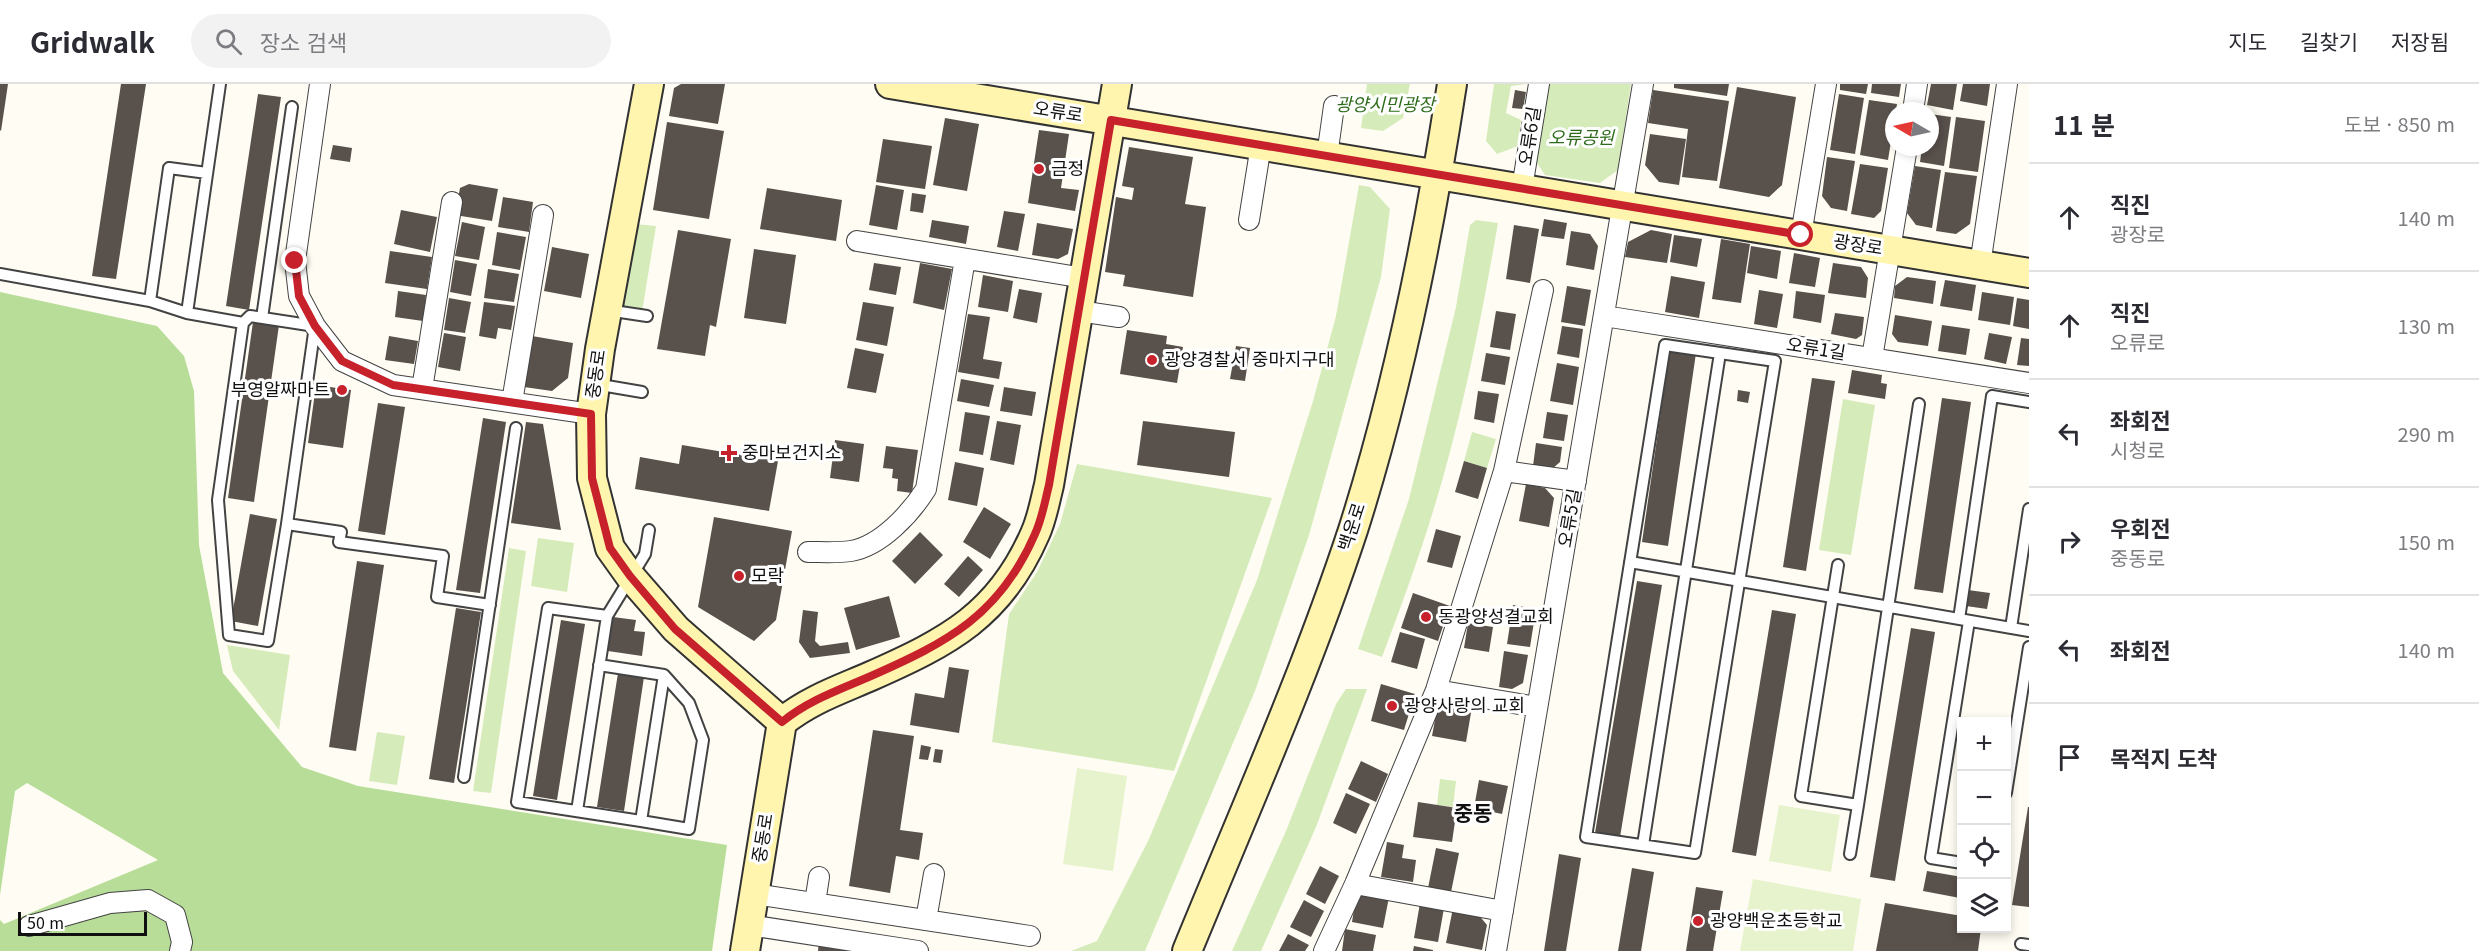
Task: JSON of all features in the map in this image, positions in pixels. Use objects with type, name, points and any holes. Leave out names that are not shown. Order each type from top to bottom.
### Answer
[{"type":"street","points":[[320,84],[295,261],[299,296],[315,326],[342,361],[393,385],[591,414]]},
{"type":"street","name":"중동로","points":[[649,84],[595,384],[591,414],[592,478],[599,514],[610,548],[630,576],[675,629],[782,722],[747,938]]},
{"type":"street","name":"오류로","points":[[891,84],[1438,174]]},
{"type":"street","points":[[782,722],[812,700],[909,659],[972,622],[1003,590],[1036,533],[1049,485],[1117,84]]},
{"type":"street","name":"백운로","points":[[1187,951],[1308,654],[1353,530],[1390,398],[1438,174],[1452,84]]},
{"type":"street","name":"오류6길","points":[[1522,188],[1539,84]]},
{"type":"street","name":"오류5길","points":[[1496,951],[1643,84]]},
{"type":"street","points":[[1801,235],[1826,84]]},
{"type":"street","points":[[1914,102],[1917,84]]},
{"type":"street","points":[[1980,265],[2007,84]]},
{"type":"street","points":[[1327,156],[1334,106]]},
{"type":"street","points":[[1249,220],[1261,145]]},
{"type":"street","points":[[1872,358],[1906,156]]},
{"type":"street","name":"광장로","points":[[1438,174],[2029,273]]},
{"type":"street","points":[[422,389],[452,202]]},
{"type":"street","points":[[512,402],[543,215]]},
{"type":"street","points":[[857,241],[1084,278]]},
{"type":"street","points":[[808,552],[853,551],[883,536],[912,510],[926,489],[965,259]]},
{"type":"street","points":[[1324,951],[1356,884],[1436,690],[1504,471],[1544,290]]},
{"type":"street","points":[[1079,311],[1119,317]]},
{"type":"street","name":"오류1길","points":[[1604,316],[2029,382]]},
{"type":"street","points":[[1504,471],[1576,482]]},
{"type":"street","points":[[1436,690],[1538,707]]},
{"type":"street","points":[[926,920],[934,874]]},
{"type":"street","points":[[815,903],[819,877]]},
{"type":"street","points":[[1356,884],[1503,911]]},
{"type":"street","points":[[754,894],[1030,936]]},
{"type":"street","points":[[29,926],[110,903],[148,900],[175,915],[182,942],[180,951]]},
{"type":"street","points":[[747,938],[918,951]]},
{"type":"lane","points":[[187,313],[220,84]]},
{"type":"lane","points":[[262,318],[292,107]]},
{"type":"lane","points":[[150,301],[169,168],[207,173]]},
{"type":"lane","points":[[0,274],[150,301],[187,313],[243,323]]},
{"type":"lane","points":[[607,310],[647,316]]},
{"type":"lane","points":[[250,316],[262,318],[315,326],[268,641],[229,635],[218,500],[243,323],[250,316]]},
{"type":"lane","points":[[1665,345],[1775,361],[1695,853],[1586,837],[1630,562],[1665,345]]},
{"type":"lane","points":[[1643,845],[1720,353]]},
{"type":"lane","points":[[595,384],[642,392]]},
{"type":"lane","points":[[1957,862],[1930,858],[1964,620],[1992,396],[2029,402]]},
{"type":"lane","points":[[1850,854],[1890,607],[1919,404]]},
{"type":"lane","points":[[464,777],[516,428]]},
{"type":"lane","points":[[2011,628],[2029,509]]},
{"type":"lane","points":[[286,524],[341,532],[339,542],[443,556],[437,597],[490,605]]},
{"type":"lane","points":[[577,811],[607,616],[622,595],[630,576],[645,554],[649,530]]},
{"type":"lane","points":[[1630,562],[2029,631]]},
{"type":"lane","points":[[1838,565],[1801,796],[1858,805]]},
{"type":"lane","points":[[599,665],[664,675],[689,703],[703,740],[689,829],[518,802],[548,608],[607,616]]},
{"type":"lane","points":[[2010,771],[2029,648]]},
{"type":"lane","points":[[641,821],[664,675]]},
{"type":"green space","name":"광양시민광장","points":[[1367,84],[1410,84],[1403,118],[1383,131],[1361,128]]},
{"type":"green space","points":[[1494,84],[1526,84],[1511,86],[1506,113],[1521,120],[1518,146],[1497,154],[1486,141]]},
{"type":"green space","name":"오류공원","points":[[1547,84],[1631,84],[1618,170],[1600,183],[1545,175],[1535,160]]},
{"type":"green space","points":[[1359,185],[1370,187],[1390,209],[1381,277],[1309,535],[1255,691],[1145,951],[1071,951],[1097,941],[1149,839],[1257,580],[1313,401],[1336,316]]},
{"type":"green space","points":[[1476,220],[1498,223],[1473,353],[1451,449],[1435,503],[1414,570],[1382,657],[1358,649],[1409,499],[1456,307],[1470,225]]},
{"type":"green space","points":[[625,223],[656,226],[642,312],[610,307]]},
{"type":"green space","points":[[0,292],[157,326],[184,356],[194,391],[199,545],[223,673],[302,767],[358,786],[727,845],[712,951],[0,951],[0,920],[4,924],[158,860],[27,783],[15,791],[0,895]]},
{"type":"green space","points":[[1843,399],[1875,405],[1851,555],[1819,550]]},
{"type":"green space","points":[[1472,432],[1496,439],[1487,468],[1464,461]]},
{"type":"green space","points":[[1077,464],[1272,498],[1174,771],[992,742],[1009,614],[1037,572],[1060,524]]},
{"type":"green space","points":[[538,538],[574,543],[567,592],[531,586]]},
{"type":"green space","points":[[509,548],[526,551],[491,793],[473,791]]},
{"type":"green space","points":[[227,645],[290,655],[279,730],[233,671]]},
{"type":"green space","points":[[1346,689],[1367,689],[1316,827],[1261,951],[1232,951],[1286,831],[1336,704]]},
{"type":"green space","points":[[377,732],[405,736],[397,785],[369,781]]},
{"type":"green space","points":[[1077,768],[1127,776],[1113,871],[1063,864]]},
{"type":"green space","points":[[1440,779],[1456,781],[1453,807],[1437,805]]},
{"type":"green space","points":[[1779,805],[1840,815],[1831,872],[1769,861]]},
{"type":"green space","points":[[1753,879],[1861,899],[1853,951],[1740,951]]},
{"type":"building","points":[[0,84],[8,84],[1,131],[0,130]]},
{"type":"building","points":[[121,84],[146,84],[116,279],[92,276]]},
{"type":"building","points":[[681,84],[725,84],[718,124],[669,116],[674,88]]},
{"type":"building","points":[[1674,84],[1729,84],[1727,96],[1674,88]]},
{"type":"building","points":[[1840,84],[1868,84],[1866,94],[1840,90]]},
{"type":"building","points":[[1872,84],[1901,84],[1899,97],[1871,93]]},
{"type":"building","points":[[1931,84],[1957,84],[1953,110],[1939,107],[1939,102],[1928,102]]},
{"type":"building","points":[[1963,84],[1990,84],[1987,106],[1960,101]]},
{"type":"building","points":[[1737,87],[1796,97],[1782,185],[1769,197],[1719,188]]},
{"type":"building","points":[[1515,90],[1526,92],[1523,109],[1512,108]]},
{"type":"building","points":[[1653,90],[1729,101],[1717,181],[1682,177],[1688,129],[1648,123]]},
{"type":"building","points":[[258,94],[281,97],[249,310],[226,306]]},
{"type":"building","points":[[1839,94],[1864,98],[1855,154],[1830,150]]},
{"type":"building","points":[[1869,100],[1885,102],[1885,156],[1889,156],[1888,160],[1860,155]]},
{"type":"building","points":[[1939,115],[1951,117],[1944,166],[1920,162],[1921,156],[1939,156]]},
{"type":"building","points":[[1956,117],[1985,121],[1978,172],[1949,168]]},
{"type":"building","points":[[945,118],[979,124],[967,191],[933,185]]},
{"type":"building","points":[[667,122],[724,131],[709,219],[653,210]]},
{"type":"building","points":[[1039,130],[1069,134],[1061,188],[1079,190],[1075,211],[1028,203]]},
{"type":"building","points":[[1650,134],[1686,139],[1679,185],[1659,182],[1645,165]]},
{"type":"building","points":[[883,139],[932,146],[925,189],[876,182]]},
{"type":"building","points":[[333,145],[352,148],[350,162],[330,159]]},
{"type":"building","points":[[1129,147],[1193,157],[1185,204],[1206,207],[1193,297],[1123,286],[1125,275],[1105,272],[1116,197],[1132,200],[1134,188],[1122,186]]},
{"type":"building","points":[[1827,157],[1855,161],[1847,211],[1831,208],[1822,196]]},
{"type":"building","points":[[1860,164],[1888,168],[1881,211],[1874,218],[1851,214]]},
{"type":"building","points":[[1915,166],[1941,170],[1932,228],[1916,225],[1907,213]]},
{"type":"building","points":[[1945,172],[1977,176],[1970,224],[1956,234],[1936,231]]},
{"type":"building","points":[[469,184],[498,189],[492,221],[455,215],[460,188]]},
{"type":"building","points":[[876,185],[904,190],[897,230],[869,225]]},
{"type":"building","points":[[767,188],[842,200],[836,241],[760,229]]},
{"type":"building","points":[[912,193],[926,195],[923,213],[910,211]]},
{"type":"building","points":[[503,197],[533,202],[529,232],[498,227]]},
{"type":"building","points":[[401,210],[437,217],[430,252],[394,244]]},
{"type":"building","points":[[1004,211],[1025,214],[1018,251],[997,247]]},
{"type":"building","points":[[1544,219],[1567,223],[1564,239],[1541,236]]},
{"type":"building","points":[[932,220],[969,226],[966,244],[929,237]]},
{"type":"building","points":[[462,222],[485,227],[479,260],[455,256]]},
{"type":"building","points":[[1037,223],[1073,229],[1068,254],[1058,259],[1032,255]]},
{"type":"building","points":[[1514,225],[1539,229],[1530,283],[1506,279]]},
{"type":"building","points":[[678,230],[731,239],[716,327],[710,325],[705,356],[657,349]]},
{"type":"building","points":[[1651,230],[1672,234],[1667,263],[1625,257],[1628,242]]},
{"type":"building","points":[[1571,231],[1590,234],[1598,246],[1594,270],[1566,265]]},
{"type":"building","points":[[497,232],[526,237],[520,270],[492,265]]},
{"type":"building","points":[[1674,235],[1702,239],[1697,267],[1670,262]]},
{"type":"building","points":[[1721,239],[1750,244],[1741,303],[1712,299]]},
{"type":"building","points":[[1751,246],[1781,251],[1777,279],[1747,273]]},
{"type":"building","points":[[552,247],[589,254],[581,298],[544,291]]},
{"type":"building","points":[[754,249],[796,255],[786,324],[744,318]]},
{"type":"building","points":[[390,251],[432,257],[427,289],[385,283]]},
{"type":"building","points":[[1794,253],[1820,258],[1815,287],[1789,283]]},
{"type":"building","points":[[455,260],[477,264],[471,296],[450,292]]},
{"type":"building","points":[[874,263],[901,267],[896,295],[869,290]]},
{"type":"building","points":[[920,263],[952,269],[944,310],[913,303]]},
{"type":"building","points":[[1833,263],[1861,267],[1868,278],[1866,298],[1828,293]]},
{"type":"building","points":[[488,269],[519,274],[514,302],[484,298]]},
{"type":"building","points":[[983,275],[1013,281],[1008,312],[978,307]]},
{"type":"building","points":[[1671,276],[1705,282],[1699,318],[1665,312]]},
{"type":"building","points":[[1907,277],[1936,281],[1933,304],[1894,298],[1895,286]]},
{"type":"building","points":[[1945,280],[1976,285],[1972,311],[1940,306]]},
{"type":"building","points":[[1567,286],[1591,290],[1585,326],[1561,322]]},
{"type":"building","points":[[1019,289],[1042,293],[1037,323],[1013,318]]},
{"type":"building","points":[[1759,290],[1783,294],[1777,328],[1754,324]]},
{"type":"building","points":[[398,291],[426,295],[423,321],[395,317]]},
{"type":"building","points":[[1796,291],[1825,295],[1821,323],[1793,318]]},
{"type":"building","points":[[1982,292],[2014,297],[2010,325],[1978,320]]},
{"type":"building","points":[[449,298],[471,302],[465,333],[444,330]]},
{"type":"building","points":[[2017,298],[2029,300],[2029,329],[2013,326]]},
{"type":"building","points":[[484,302],[515,306],[511,330],[498,328],[496,339],[479,336]]},
{"type":"building","points":[[863,302],[894,307],[887,346],[856,340]]},
{"type":"building","points":[[1496,311],[1516,314],[1510,350],[1490,347]]},
{"type":"building","points":[[1835,313],[1864,317],[1862,335],[1856,339],[1831,334]]},
{"type":"building","points":[[968,314],[990,317],[983,359],[1002,362],[999,379],[958,372]]},
{"type":"building","points":[[1895,315],[1932,321],[1928,346],[1898,342],[1892,334]]},
{"type":"building","points":[[253,322],[279,325],[254,502],[228,498]]},
{"type":"building","points":[[1942,325],[1970,329],[1966,355],[1938,351]]},
{"type":"building","points":[[1562,326],[1583,329],[1579,358],[1557,354]]},
{"type":"building","name":"광양경찰서 중마지구대","points":[[1127,330],[1167,336],[1166,344],[1183,347],[1177,383],[1120,374]]},
{"type":"building","points":[[444,333],[466,337],[460,371],[438,367]]},
{"type":"building","points":[[1989,333],[2012,337],[2006,364],[1984,359]]},
{"type":"building","points":[[389,336],[418,341],[414,364],[385,360]]},
{"type":"building","points":[[532,336],[573,343],[568,378],[552,391],[524,387]]},
{"type":"building","points":[[2021,338],[2029,339],[2029,366],[2017,365]]},
{"type":"building","points":[[1236,346],[1250,348],[1245,381],[1230,379]]},
{"type":"building","points":[[855,348],[884,354],[876,393],[847,388]]},
{"type":"building","points":[[1670,349],[1696,353],[1668,546],[1642,542]]},
{"type":"building","points":[[1486,353],[1510,357],[1505,385],[1481,381]]},
{"type":"building","points":[[1557,363],[1579,367],[1573,405],[1550,401]]},
{"type":"building","points":[[1852,370],[1882,375],[1881,383],[1887,384],[1885,399],[1848,393]]},
{"type":"building","points":[[1812,378],[1835,381],[1806,571],[1783,567]]},
{"type":"building","points":[[961,379],[994,385],[989,407],[957,401]]},
{"type":"building","points":[[316,385],[351,390],[343,448],[308,443]]},
{"type":"building","points":[[1004,387],[1036,392],[1032,416],[1000,411]]},
{"type":"building","points":[[1738,390],[1750,392],[1748,403],[1737,401]]},
{"type":"building","points":[[1478,391],[1499,394],[1494,423],[1474,419]]},
{"type":"building","points":[[1942,398],[1971,402],[1943,593],[1914,589]]},
{"type":"building","points":[[378,403],[405,407],[385,535],[358,531]]},
{"type":"building","points":[[965,412],[990,416],[983,455],[959,451]]},
{"type":"building","points":[[1547,412],[1568,415],[1564,441],[1543,438]]},
{"type":"building","points":[[483,418],[506,422],[480,593],[456,590]]},
{"type":"building","points":[[997,421],[1021,425],[1014,465],[990,460]]},
{"type":"building","points":[[1143,421],[1235,432],[1229,477],[1137,465]]},
{"type":"building","points":[[526,422],[543,424],[561,530],[511,523]]},
{"type":"building","points":[[835,440],[864,444],[859,482],[830,478]]},
{"type":"building","points":[[1536,443],[1562,447],[1560,462],[1552,469],[1533,466]]},
{"type":"building","points":[[682,445],[778,461],[769,511],[635,489],[640,457],[679,464]]},
{"type":"building","points":[[886,446],[918,450],[912,493],[897,491],[898,479],[892,478],[893,469],[883,468]]},
{"type":"building","points":[[1464,461],[1487,468],[1478,499],[1455,492]]},
{"type":"building","points":[[955,462],[984,468],[977,506],[948,500]]},
{"type":"building","points":[[1526,484],[1545,488],[1554,498],[1549,527],[1519,521]]},
{"type":"building","points":[[984,507],[1011,524],[990,559],[963,542]]},
{"type":"building","points":[[250,514],[277,519],[258,626],[231,621]]},
{"type":"building","points":[[714,517],[792,531],[776,620],[754,641],[698,607]]},
{"type":"building","points":[[1436,529],[1461,536],[1452,568],[1427,562]]},
{"type":"building","points":[[920,532],[943,555],[915,584],[892,561]]},
{"type":"building","points":[[968,556],[983,570],[959,597],[944,584]]},
{"type":"building","points":[[357,561],[384,565],[356,751],[329,747]]},
{"type":"building","points":[[1637,581],[1662,585],[1620,837],[1595,833]]},
{"type":"building","points":[[1968,590],[1990,593],[1987,609],[1966,606]]},
{"type":"building","name":"동광양성결교회","points":[[1413,593],[1450,606],[1438,641],[1401,628]]},
{"type":"building","points":[[889,596],[900,637],[856,650],[844,608]]},
{"type":"building","points":[[1513,605],[1536,609],[1530,647],[1507,644]]},
{"type":"building","points":[[456,608],[481,612],[454,783],[429,779]]},
{"type":"building","points":[[803,610],[818,612],[815,641],[820,646],[848,642],[850,653],[810,658],[799,642]]},
{"type":"building","points":[[1772,610],[1796,614],[1756,856],[1732,852]]},
{"type":"building","points":[[613,617],[636,620],[634,631],[645,632],[642,656],[608,651]]},
{"type":"building","points":[[561,620],[585,624],[557,800],[533,796]]},
{"type":"building","points":[[1468,623],[1493,627],[1489,652],[1464,648]]},
{"type":"building","points":[[1911,628],[1935,632],[1895,881],[1870,877]]},
{"type":"building","points":[[1400,632],[1425,639],[1417,669],[1391,662]]},
{"type":"building","points":[[1504,651],[1528,655],[1523,683],[1512,689],[1499,687]]},
{"type":"building","points":[[949,667],[969,670],[959,733],[910,725],[915,693],[944,698]]},
{"type":"building","points":[[618,673],[644,677],[624,811],[597,807]]},
{"type":"building","points":[[1381,684],[1415,694],[1404,730],[1371,721]]},
{"type":"building","points":[[1448,702],[1472,707],[1466,742],[1432,736],[1437,709]]},
{"type":"building","points":[[873,730],[914,736],[900,830],[923,833],[919,860],[896,856],[890,893],[849,886]]},
{"type":"building","points":[[921,745],[931,747],[928,760],[919,759]]},
{"type":"building","points":[[935,749],[943,750],[941,763],[933,762]]},
{"type":"building","points":[[1361,761],[1388,774],[1376,802],[1348,789]]},
{"type":"building","points":[[1479,780],[1508,786],[1502,814],[1474,808]]},
{"type":"building","points":[[1346,793],[1370,804],[1356,834],[1333,823]]},
{"type":"building","points":[[1418,802],[1457,808],[1452,842],[1413,837]]},
{"type":"building","points":[[2029,807],[2029,907],[2012,905]]},
{"type":"building","points":[[1387,842],[1404,845],[1402,858],[1416,860],[1413,882],[1381,877]]},
{"type":"building","points":[[1436,848],[1459,853],[1451,892],[1428,888]]},
{"type":"building","points":[[1559,854],[1581,858],[1566,951],[1544,951]]},
{"type":"building","points":[[1320,866],[1339,876],[1325,904],[1306,894]]},
{"type":"building","points":[[1632,868],[1654,872],[1641,951],[1618,951]]},
{"type":"building","points":[[1927,871],[1957,876],[1957,897],[1923,891]]},
{"type":"building","points":[[1696,887],[1723,891],[1713,951],[1686,951]]},
{"type":"building","points":[[1357,891],[1389,897],[1383,928],[1352,922]]},
{"type":"building","points":[[1304,900],[1324,911],[1311,937],[1290,927]]},
{"type":"building","points":[[1420,903],[1444,908],[1438,942],[1414,938]]},
{"type":"building","points":[[1885,903],[1957,915],[1957,933],[1980,933],[1978,951],[1876,951]]},
{"type":"building","points":[[1453,908],[1477,913],[1487,925],[1482,950],[1446,943]]},
{"type":"building","points":[[1345,929],[1376,935],[1373,951],[1342,951]]},
{"type":"building","points":[[1288,934],[1309,945],[1305,951],[1279,951]]},
{"type":"building","points":[[819,941],[877,951],[818,951]]},
{"type":"building","points":[[1414,946],[1433,950],[1433,951],[1413,951]]},
{"type":"place","name":"금정","points":[[1039,169]]},
{"type":"place","name":"광양경찰서 중마지구대","points":[[1152,360]]},
{"type":"place","name":"부영알짜마트","points":[[342,390]]},
{"type":"place","name":"중마보건지소","points":[[729,453]]},
{"type":"place","name":"모락","points":[[739,576]]},
{"type":"place","name":"동광양성결교회","points":[[1426,617]]},
{"type":"place","name":"광양사랑의 교회","points":[[1392,706]]},
{"type":"place","name":"광양백운초등학교","points":[[1698,921]]},
{"type":"district","name":"중동","points":[[1473,814]]},
{"type":"route","points":[[295,261],[299,296],[315,326],[342,361],[393,385],[591,414],[592,478],[599,514],[610,548],[630,576],[675,629],[782,722],[812,700],[909,659],[972,622],[1003,590],[1036,533],[1049,485],[1111,120],[1801,235]]}]
